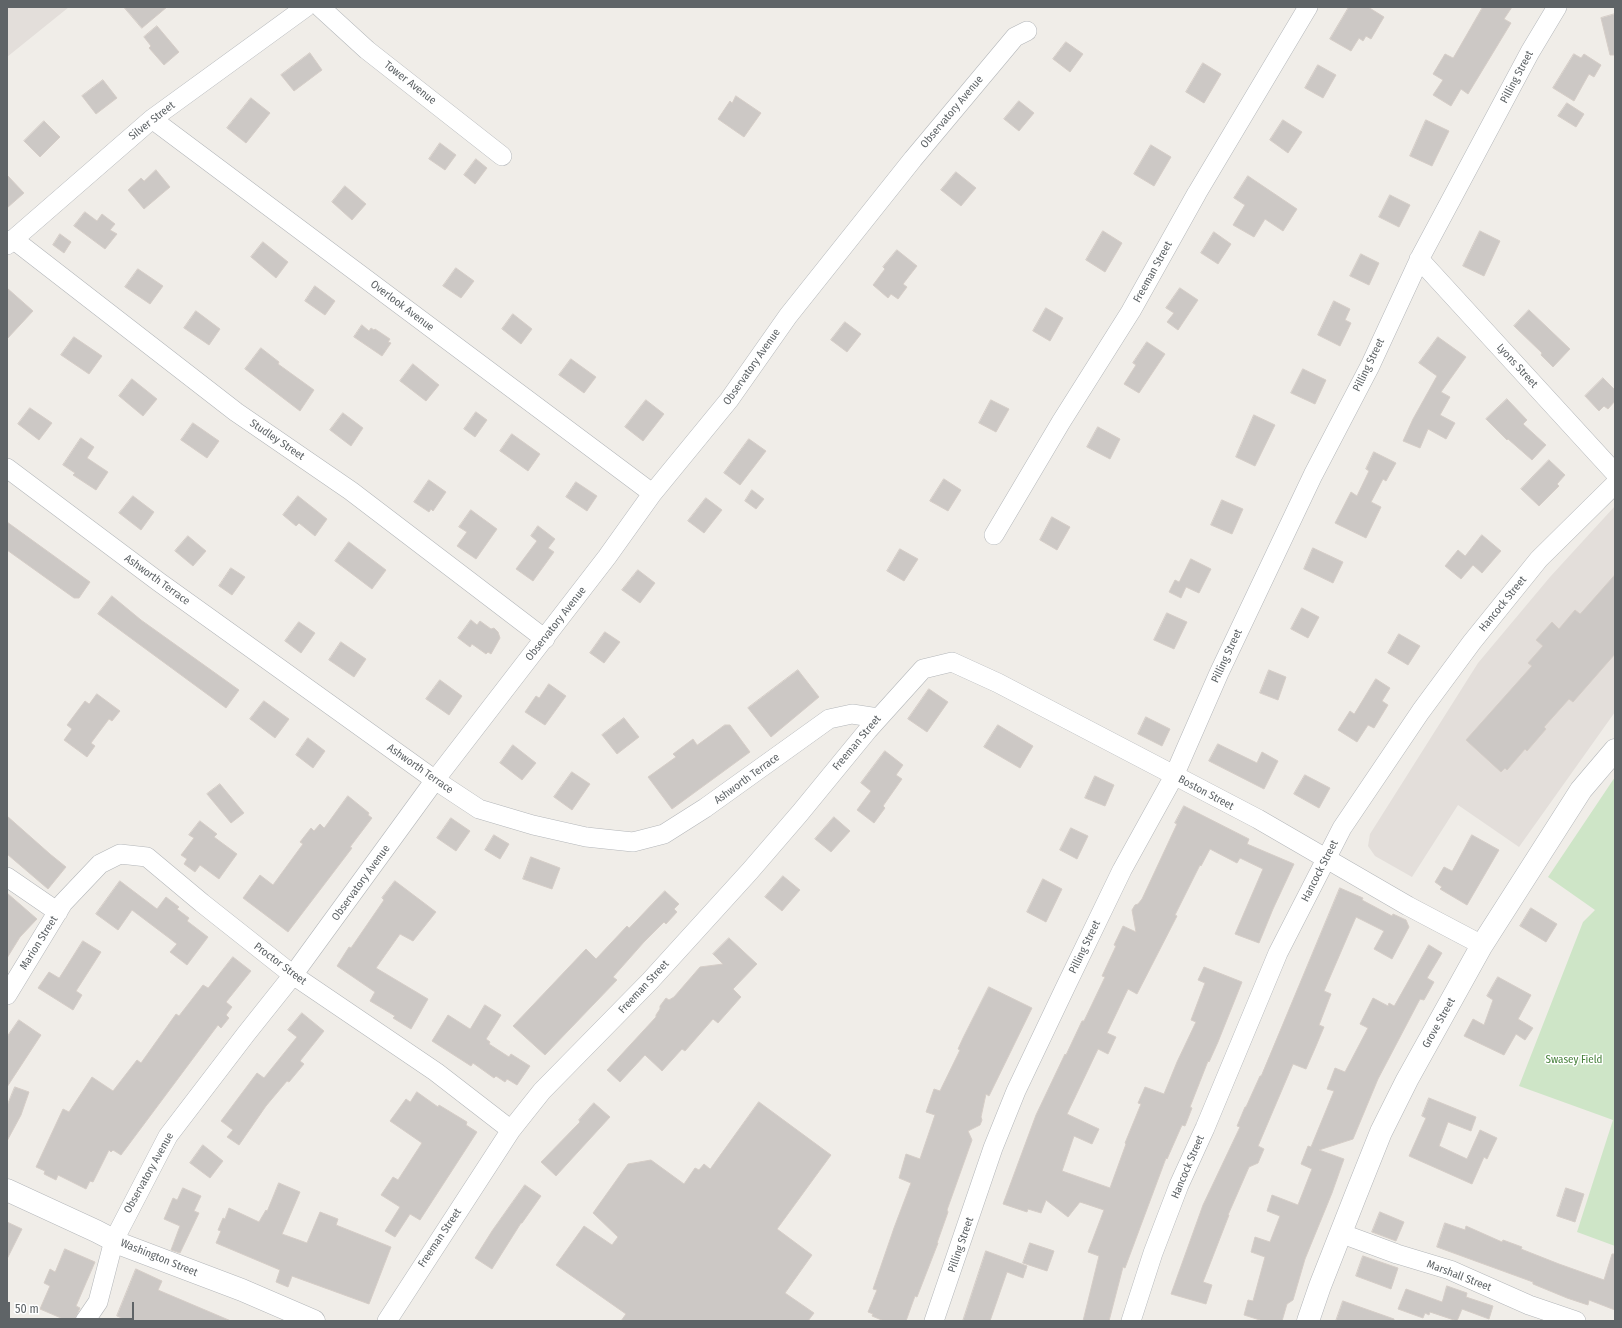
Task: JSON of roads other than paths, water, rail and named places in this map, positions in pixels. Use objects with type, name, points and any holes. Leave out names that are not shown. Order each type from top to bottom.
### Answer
[{"type":"street","name":"Silver Street","points":[[10,242],[152,119],[306,7]]},
{"type":"street","name":"Tower Avenue","points":[[320,7],[367,50],[502,156]]},
{"type":"street","name":"Freeman Street","points":[[994,534],[1061,422],[1131,311],[1197,193],[1308,7]]},
{"type":"street","name":"Pilling Street","points":[[934,1321],[993,1148],[1016,1091],[1122,870],[1174,776],[1219,672],[1313,475],[1370,366],[1419,259],[1530,52],[1557,7]]},
{"type":"street","name":"Observatory Avenue","points":[[85,1321],[98,1302],[114,1240],[168,1136],[293,975],[435,780],[607,557],[652,493],[729,400],[788,316],[913,159],[1015,37],[1028,31]]},
{"type":"street","name":"Overlook Avenue","points":[[152,119],[652,493]]},
{"type":"street","name":"Studley Street","points":[[10,242],[236,412],[351,491],[545,639]]},
{"type":"street","name":"Lyons Street","points":[[1419,259],[1615,473]]},
{"type":"street","name":"Ashworth Terrace","points":[[7,468],[159,582],[479,810],[532,825],[586,837],[633,842],[664,834],[705,808],[829,719],[852,714],[878,718]]},
{"type":"street","name":"Hancock Street","points":[[1131,1321],[1153,1253],[1180,1185],[1278,953],[1347,822],[1421,711],[1472,642],[1539,559],[1615,484]]},
{"type":"street","name":"Boston Street","points":[[923,669],[952,662],[998,682],[1258,819],[1328,858],[1408,906],[1482,945]]},
{"type":"street","name":"Freeman Street","points":[[387,1321],[511,1130],[542,1091],[650,981],[750,872],[878,718],[923,669]]},
{"type":"street","name":"Grove Street","points":[[1308,1321],[1340,1233],[1381,1132],[1407,1080],[1482,945],[1581,790],[1615,750]]},
{"type":"street","name":"Proctor Street","points":[[58,912],[63,903],[100,864],[120,854],[147,857],[202,903],[293,975],[436,1072],[511,1130]]},
{"type":"street","points":[[7,877],[58,912]]},
{"type":"street","name":"Marion Street","points":[[7,995],[58,912]]},
{"type":"street","name":"Washington Street","points":[[7,1190],[122,1245],[242,1290],[314,1321]]},
{"type":"street","name":"Marshall Street","points":[[1340,1233],[1397,1254],[1450,1270],[1529,1305],[1576,1321]]},
{"type":"park label","name":"Swasey Field","points":[[1574,1060]]}]
